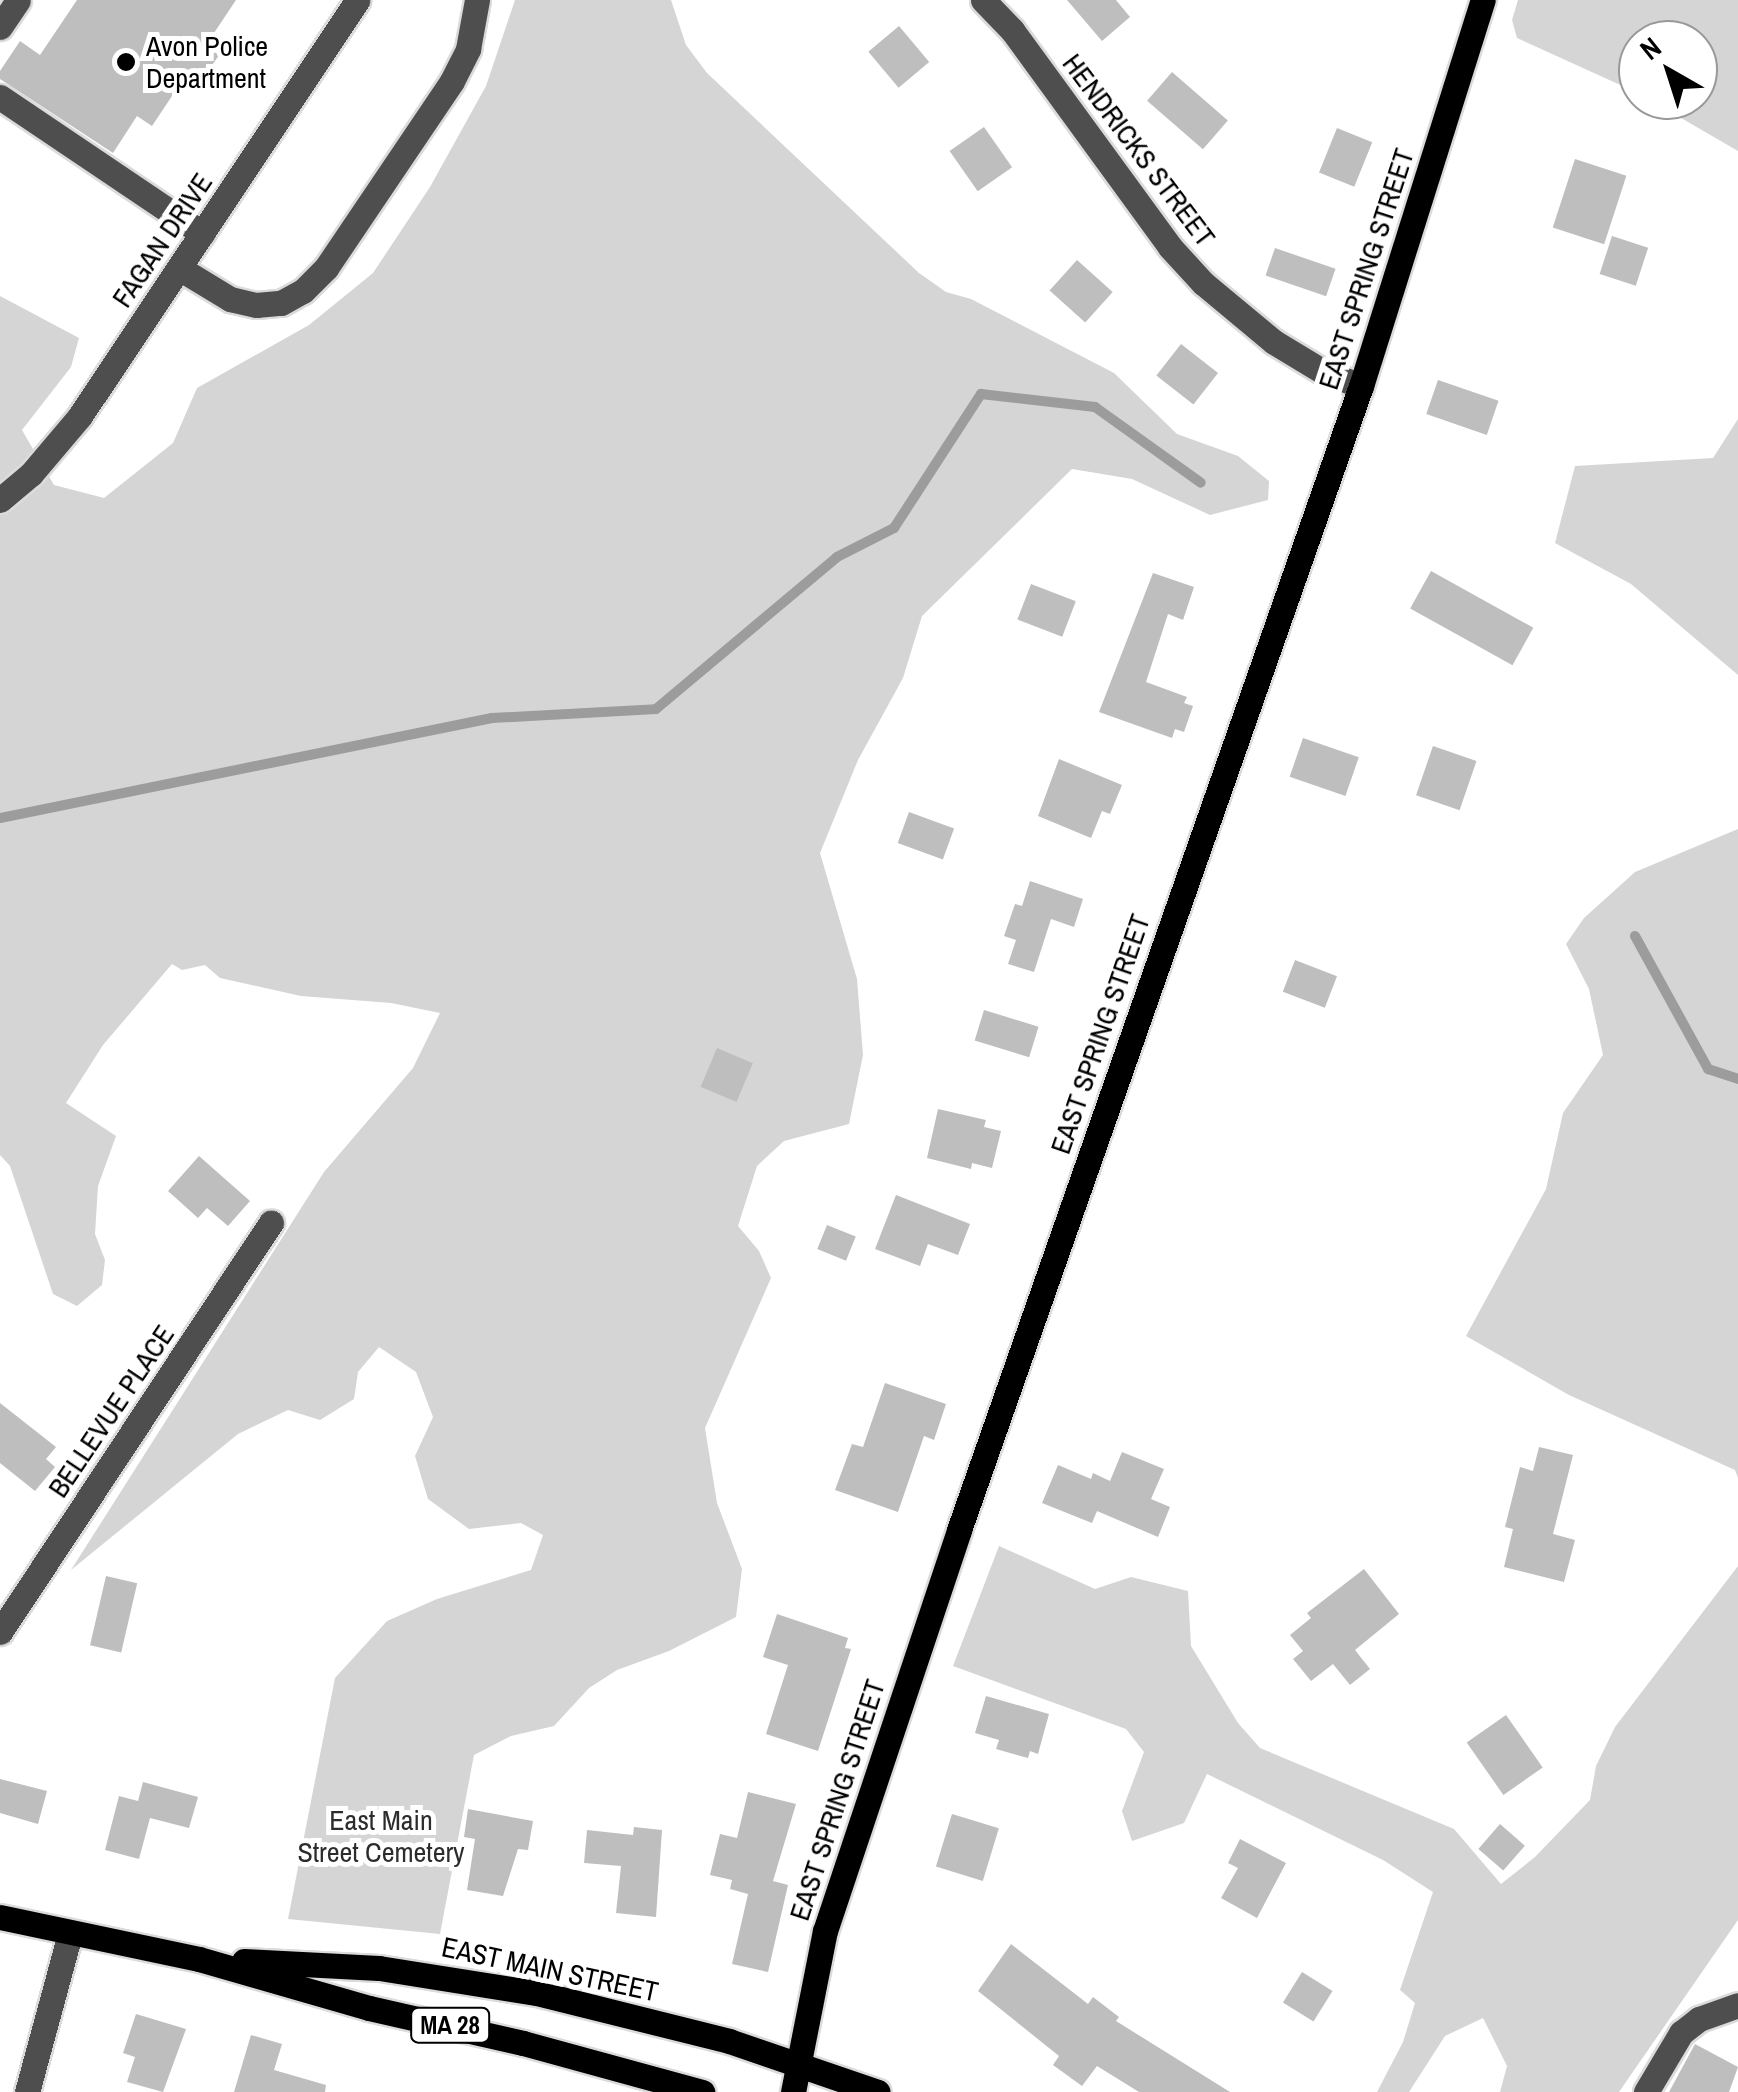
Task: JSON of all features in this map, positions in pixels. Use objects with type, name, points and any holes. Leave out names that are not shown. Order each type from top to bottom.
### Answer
[{"type":"main road","name":"EAST SPRING STREET","points":[[793,2092],[824,1931],[947,1566],[1361,386],[1483,0]]},
{"type":"main road","name":"EAST MAIN STREET","points":[[0,1917],[199,1959],[369,2008],[523,2043],[702,2092]]},
{"type":"main road","name":"EAST MAIN STREET","points":[[199,1959],[455,1976],[635,2016],[798,2063],[878,2092]]},
{"type":"street","points":[[0,27],[18,0]]},
{"type":"street","name":"FAGAN DRIVE","points":[[0,500],[63,438],[357,0]]},
{"type":"street","points":[[179,268],[230,298],[256,305],[280,303],[303,291],[326,268],[452,81],[468,50],[478,0]]},
{"type":"street","name":"HENDRICKS STREET","points":[[983,0],[1012,30],[1170,246],[1204,283],[1298,358],[1361,386]]},
{"type":"street","points":[[0,97],[202,233]]},
{"type":"street","name":"BELLEVUE PLACE","points":[[0,1632],[271,1223]]},
{"type":"street","points":[[27,2092],[70,1934]]},
{"type":"street","points":[[1646,2092],[1681,2033],[1699,2019],[1738,2004]]},
{"type":"green space","name":"East Main Street Cemetery","points":[[515,0],[671,0],[686,45],[707,73],[919,273],[946,292],[971,299],[1114,373],[1177,434],[1238,456],[1269,481],[1268,500],[1210,515],[1132,479],[1072,469],[922,616],[903,678],[858,760],[820,853],[857,979],[863,1055],[849,1124],[784,1141],[757,1166],[738,1226],[759,1251],[771,1278],[705,1428],[717,1503],[742,1569],[736,1617],[669,1651],[617,1670],[589,1688],[554,1726],[511,1736],[474,1755],[440,1934],[288,1919],[335,1678],[387,1621],[437,1599],[531,1570],[543,1535],[521,1523],[469,1529],[428,1499],[415,1456],[433,1417],[416,1372],[379,1347],[358,1372],[354,1399],[320,1420],[288,1410],[238,1434],[71,1570],[324,1172],[413,1068],[440,1013],[391,1003],[301,996],[220,978],[205,965],[182,970],[172,964],[103,1045],[66,1103],[116,1136],[98,1186],[95,1234],[105,1260],[102,1285],[77,1306],[53,1294],[10,1166],[0,1155],[0,296],[79,338],[71,367],[22,430],[54,485],[104,498],[173,443],[197,388],[309,325],[373,273],[430,187],[486,86]]},
{"type":"green space","points":[[1518,0],[1738,0],[1738,151],[1685,120],[1718,120],[1718,20],[1618,20],[1618,84],[1517,38],[1512,20]]},
{"type":"green space","points":[[1738,419],[1738,675],[1631,584],[1555,543],[1575,466],[1713,458]]},
{"type":"green space","points":[[1738,829],[1738,1478],[1735,1470],[1569,1395],[1466,1336],[1546,1189],[1563,1113],[1603,1055],[1589,989],[1566,944],[1584,918],[1635,872]]},
{"type":"green space","points":[[999,1546],[1095,1589],[1131,1577],[1188,1591],[1191,1646],[1238,1723],[1260,1748],[1454,1829],[1501,1884],[1535,1857],[1590,1800],[1596,1766],[1615,1727],[1738,1566],[1738,1920],[1619,2092],[1500,2092],[1507,2066],[1483,2018],[1445,2036],[1409,2092],[1377,2092],[1403,2042],[1415,2003],[1400,1990],[1433,1892],[1383,1860],[1207,1774],[1184,1823],[1132,1841],[1122,1811],[1144,1752],[1126,1729],[953,1666]]},
{"type":"building","name":"Avon Police Department","points":[[77,0],[236,0],[208,42],[222,51],[203,78],[190,69],[152,126],[137,116],[113,153],[0,79],[0,71],[20,41],[40,55]]},
{"type":"building","points":[[1067,0],[1116,0],[1130,17],[1102,41]]},
{"type":"building","points":[[899,26],[929,62],[899,88],[868,52]]},
{"type":"building","points":[[1172,72],[1228,121],[1203,149],[1147,101]]},
{"type":"building","points":[[984,127],[1012,167],[978,191],[950,151]]},
{"type":"building","points":[[1337,128],[1372,142],[1354,187],[1319,173]]},
{"type":"building","points":[[1575,159],[1626,176],[1604,244],[1553,227]]},
{"type":"building","points":[[1612,236],[1648,248],[1636,286],[1600,274]]},
{"type":"building","points":[[1275,248],[1336,269],[1326,296],[1266,275]]},
{"type":"building","points":[[1077,260],[1113,292],[1085,323],[1050,290]]},
{"type":"building","points":[[1181,344],[1218,373],[1193,404],[1156,376]]},
{"type":"building","points":[[1438,380],[1499,401],[1487,435],[1426,414]]},
{"type":"building","points":[[1431,571],[1533,628],[1512,665],[1410,609]]},
{"type":"building","points":[[1153,573],[1194,587],[1183,620],[1168,614],[1146,682],[1187,697],[1184,703],[1193,706],[1184,732],[1175,729],[1172,738],[1099,712]]},
{"type":"building","points":[[1031,584],[1076,601],[1062,637],[1017,619]]},
{"type":"building","points":[[1303,738],[1359,757],[1345,796],[1290,777]]},
{"type":"building","points":[[1433,746],[1476,761],[1460,810],[1416,795]]},
{"type":"building","points":[[1059,759],[1122,785],[1110,814],[1102,811],[1091,838],[1038,816]]},
{"type":"building","points":[[909,812],[954,828],[943,859],[898,843]]},
{"type":"building","points":[[1030,881],[1083,899],[1074,927],[1051,919],[1034,972],[1008,964],[1016,940],[1004,936],[1015,904],[1022,906]]},
{"type":"building","points":[[1295,960],[1337,976],[1325,1008],[1283,992]]},
{"type":"building","points":[[984,1010],[1039,1027],[1029,1057],[975,1041]]},
{"type":"building","points":[[717,1048],[753,1063],[736,1102],[701,1087]]},
{"type":"building","points":[[938,1109],[986,1120],[984,1127],[1001,1131],[992,1168],[972,1163],[971,1169],[927,1158]]},
{"type":"building","points":[[199,1156],[250,1201],[228,1226],[207,1208],[198,1218],[168,1191]]},
{"type":"building","points":[[896,1195],[970,1224],[958,1255],[928,1244],[920,1266],[875,1249]]},
{"type":"building","points":[[827,1225],[856,1237],[846,1261],[817,1249]]},
{"type":"building","points":[[885,1383],[946,1404],[934,1440],[924,1436],[898,1512],[835,1490],[852,1444],[863,1447]]},
{"type":"building","points":[[0,1403],[56,1447],[46,1459],[55,1467],[35,1491],[0,1463]]},
{"type":"building","points":[[1539,1447],[1573,1455],[1553,1534],[1575,1540],[1564,1582],[1504,1567],[1513,1529],[1505,1527],[1520,1467],[1533,1471]]},
{"type":"building","points":[[1122,1452],[1164,1469],[1151,1499],[1170,1507],[1158,1537],[1097,1511],[1092,1523],[1042,1503],[1058,1465],[1091,1479],[1093,1473],[1110,1481]]},
{"type":"building","points":[[1364,1569],[1399,1614],[1355,1650],[1370,1669],[1350,1685],[1333,1664],[1311,1681],[1293,1659],[1303,1651],[1290,1635],[1311,1618],[1307,1613]]},
{"type":"building","points":[[106,1576],[137,1583],[121,1652],[90,1645]]},
{"type":"building","points":[[777,1614],[848,1638],[845,1648],[851,1649],[818,1751],[766,1734],[788,1665],[763,1657]]},
{"type":"building","points":[[986,1696],[1049,1714],[1038,1754],[1030,1751],[1028,1758],[996,1749],[999,1740],[975,1733]]},
{"type":"building","points":[[1506,1715],[1543,1767],[1503,1795],[1467,1743]]},
{"type":"building","points":[[0,1779],[47,1791],[38,1824],[0,1813]]},
{"type":"building","points":[[143,1782],[198,1797],[189,1828],[150,1818],[139,1859],[105,1850],[119,1796],[138,1801]]},
{"type":"building","points":[[748,1792],[796,1804],[773,1881],[788,1885],[768,1972],[732,1964],[748,1894],[730,1889],[732,1880],[710,1875],[720,1834],[737,1838]]},
{"type":"building","points":[[468,1809],[533,1821],[528,1850],[518,1849],[503,1896],[467,1890],[475,1839],[464,1837]]},
{"type":"building","points":[[952,1814],[999,1828],[983,1881],[936,1867]]},
{"type":"building","points":[[1500,1824],[1525,1846],[1503,1871],[1478,1849]]},
{"type":"building","points":[[634,1827],[662,1830],[656,1917],[616,1913],[621,1866],[584,1863],[587,1830],[633,1835]]},
{"type":"building","points":[[1240,1839],[1286,1863],[1257,1918],[1221,1898],[1238,1868],[1228,1863]]},
{"type":"building","points":[[1011,1944],[1088,2004],[1093,1997],[1119,2017],[1116,2021],[1230,2092],[1139,2092],[1097,2066],[1082,2086],[1053,2065],[1059,2056],[978,1991]]},
{"type":"building","points":[[1302,1972],[1333,1991],[1313,2022],[1283,2003]]},
{"type":"building","points":[[136,2014],[186,2029],[163,2092],[127,2082],[135,2057],[123,2053]]},
{"type":"building","points":[[251,2035],[282,2044],[274,2070],[326,2085],[325,2092],[234,2092]]},
{"type":"building","points":[[1695,2044],[1738,2067],[1729,2092],[1669,2092]]},
{"type":"waterway","points":[[0,818],[492,718],[656,709],[837,557],[894,528],[981,394],[1095,407],[1201,483]]},
{"type":"waterway","points":[[1635,936],[1708,1069],[1738,1079]]},
{"type":"place","name":"Avon Police Department","points":[[126,62]]}]
